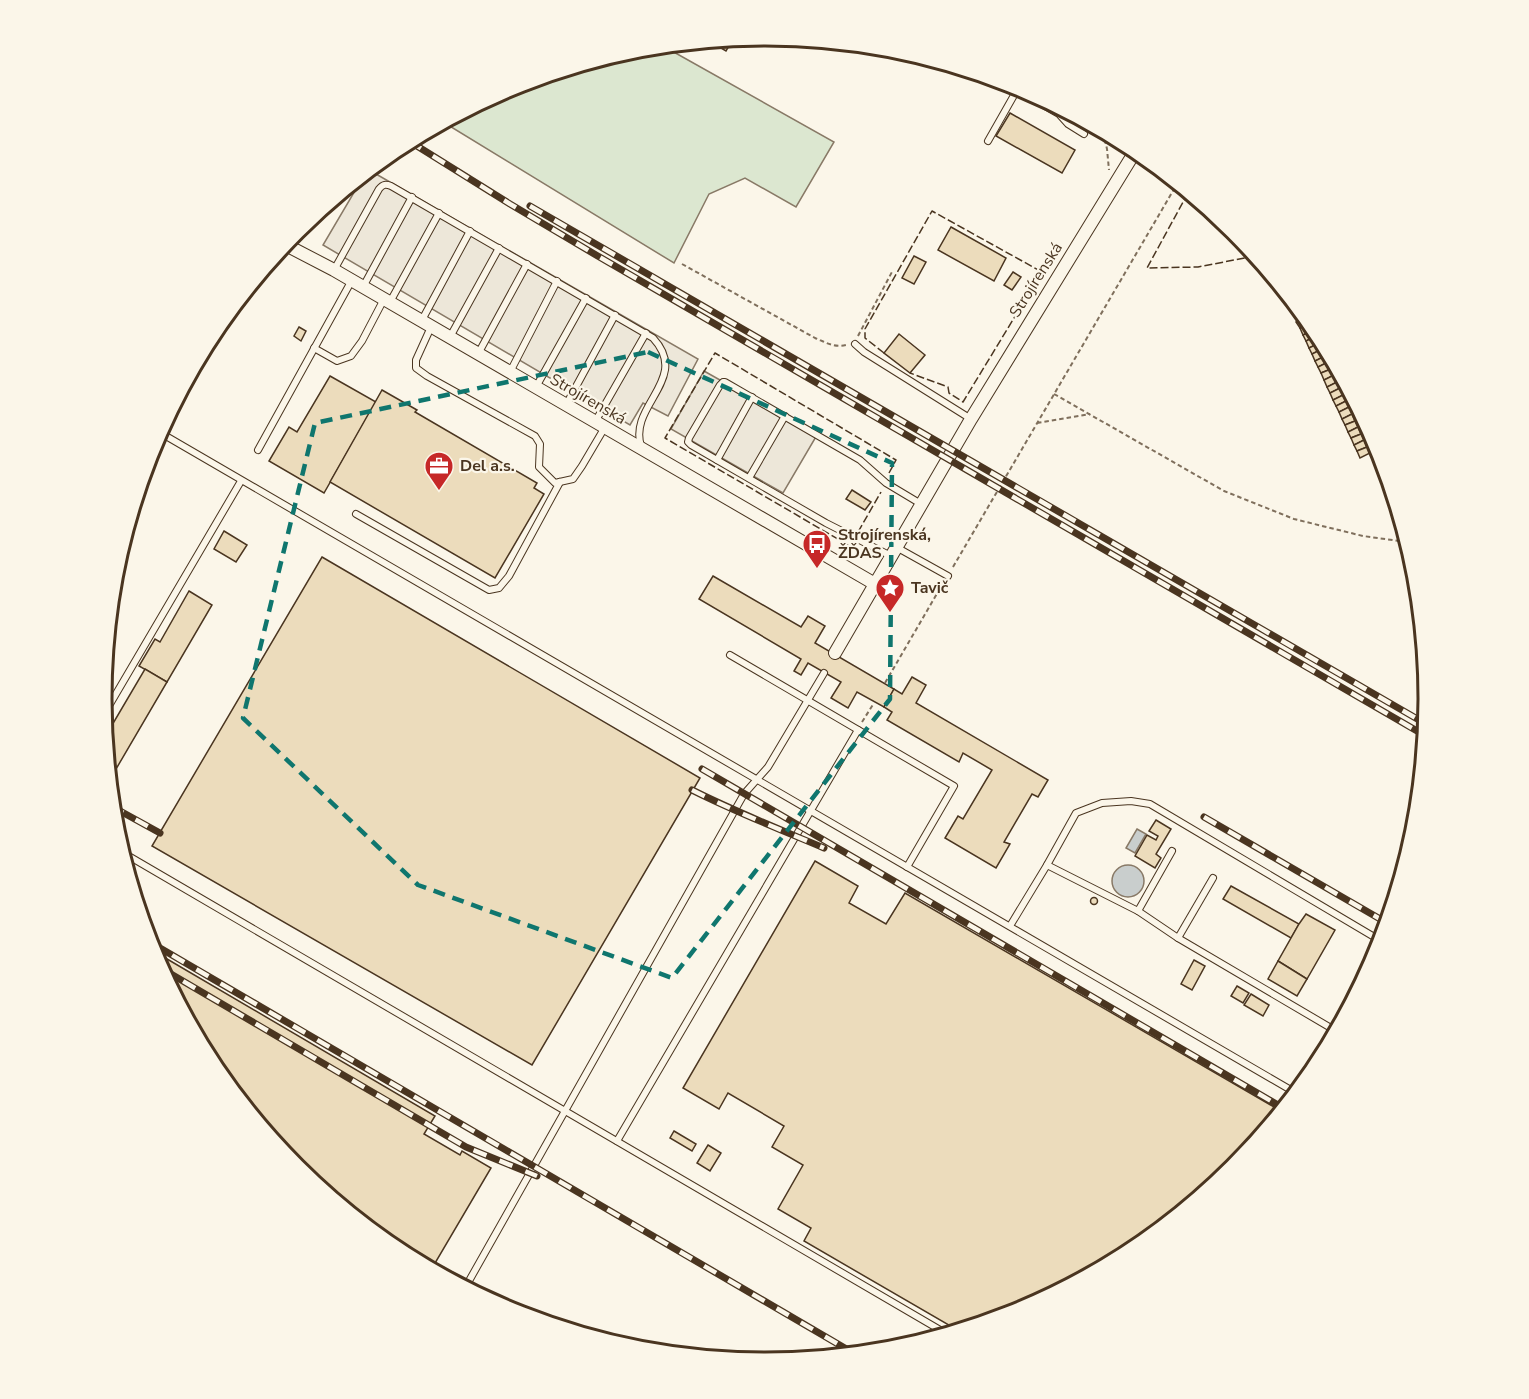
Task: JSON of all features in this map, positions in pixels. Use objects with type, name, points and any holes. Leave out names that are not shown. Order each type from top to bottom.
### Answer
[{"type":"street","name":"Strojírenská","points":[[835,653],[971,419],[1130,159]]},
{"type":"street","name":"Strojírenská","points":[[293,249],[352,280],[875,584]]},
{"type":"lane","points":[[988,141],[1014,96]]},
{"type":"lane","points":[[1064,120],[1084,134]]},
{"type":"lane","points":[[334,270],[382,186],[386,184],[557,281],[646,333],[660,345],[666,363],[664,378],[643,418],[640,428],[642,449]]},
{"type":"lane","points":[[363,287],[412,197]]},
{"type":"lane","points":[[314,348],[337,361],[351,356],[387,301],[439,213]]},
{"type":"lane","points":[[470,231],[426,324],[416,368],[535,436],[540,444],[539,466],[544,474],[555,483],[573,479],[582,466],[600,424],[646,333]]},
{"type":"lane","points":[[450,337],[499,248]]},
{"type":"lane","points":[[478,354],[527,264]]},
{"type":"lane","points":[[258,450],[352,280]]},
{"type":"lane","points":[[510,372],[557,281]]},
{"type":"lane","points":[[536,387],[586,298]]},
{"type":"lane","points":[[566,405],[615,315]]},
{"type":"lane","points":[[855,344],[864,352],[971,419]]},
{"type":"lane","points":[[921,504],[886,483],[860,460],[729,383],[723,382],[689,438],[688,442],[691,445],[826,523],[948,576]]},
{"type":"lane","points":[[717,460],[752,397]]},
{"type":"lane","points":[[749,478],[785,416]]},
{"type":"lane","points":[[167,437],[1289,1089]]},
{"type":"lane","points":[[112,701],[241,481]]},
{"type":"lane","points":[[356,514],[489,590],[499,588],[509,576],[560,482]]},
{"type":"lane","points":[[730,655],[954,786],[907,867]]},
{"type":"lane","points":[[469,1281],[744,794],[768,768],[824,673]]},
{"type":"lane","points":[[617,1141],[858,730]]},
{"type":"lane","points":[[1010,926],[1076,813],[1102,803],[1131,801],[1150,804],[1373,936]]},
{"type":"lane","points":[[1138,911],[1172,851]]},
{"type":"lane","points":[[131,856],[938,1329]]},
{"type":"lane","points":[[1047,865],[1138,911],[1178,938],[1329,1027]]},
{"type":"lane","points":[[1178,938],[1214,878]]},
{"type":"path","points":[[1106,143],[1112,189]]},
{"type":"path","points":[[885,683],[1174,191]]},
{"type":"path","points":[[682,264],[829,344],[841,346],[855,344],[860,330],[893,270]]},
{"type":"path","points":[[1054,394],[1224,491],[1294,519],[1363,536],[1398,541]]},
{"type":"path","points":[[1038,423],[1090,414]]},
{"type":"path","points":[[858,730],[874,703]]},
{"type":"highlighted area","points":[[648,352],[892,463],[890,699],[672,978],[418,885],[243,718],[315,423]]},
{"type":"green space","points":[[675,53],[834,142],[796,207],[745,178],[709,194],[674,263],[451,127],[515,96],[555,81],[637,59]]},
{"type":"shaded area","points":[[377,174],[698,359],[668,416],[643,403],[630,425],[323,245],[354,192]]},
{"type":"shaded area","points":[[704,371],[817,435],[783,493],[671,429]]},
{"type":"shaded area","points":[[1137,829],[1146,834],[1135,853],[1126,848]]},
{"type":"shaded area","points":[[1128,865],[1139,870],[1144,881],[1139,892],[1128,897],[1117,892],[1112,881],[1117,870]]},
{"type":"building","points":[[1010,113],[1075,150],[1062,173],[996,136]]},
{"type":"building","points":[[951,227],[1006,258],[994,281],[938,250]]},
{"type":"building","points":[[914,256],[926,262],[914,284],[902,278]]},
{"type":"building","points":[[1013,272],[1021,277],[1012,290],[1004,285]]},
{"type":"building","points":[[299,327],[306,331],[301,341],[294,336]]},
{"type":"building","points":[[899,334],[925,355],[910,373],[884,353]]},
{"type":"building","points":[[1309,340],[1313,346],[1309,348],[1306,341]]},
{"type":"building","points":[[1313,346],[1316,352],[1312,354],[1309,348]]},
{"type":"building","points":[[1316,352],[1321,358],[1315,361],[1312,354]]},
{"type":"building","points":[[1321,358],[1324,364],[1318,367],[1315,361]]},
{"type":"building","points":[[1324,364],[1328,370],[1321,373],[1318,367]]},
{"type":"building","points":[[1328,370],[1332,376],[1324,380],[1321,373]]},
{"type":"building","points":[[330,376],[376,402],[324,493],[269,461],[289,427],[297,432]]},
{"type":"building","points":[[1332,376],[1335,383],[1327,387],[1324,380]]},
{"type":"building","points":[[1335,383],[1338,389],[1330,393],[1327,387]]},
{"type":"building","points":[[1338,389],[1342,396],[1333,400],[1330,393]]},
{"type":"building","points":[[382,390],[417,410],[415,412],[537,483],[534,488],[544,494],[495,578],[330,482]]},
{"type":"building","points":[[1342,396],[1345,402],[1336,406],[1333,400]]},
{"type":"building","points":[[1345,402],[1348,407],[1339,412],[1336,406]]},
{"type":"building","points":[[1348,407],[1352,414],[1342,419],[1339,412]]},
{"type":"building","points":[[1352,414],[1355,421],[1345,425],[1342,419]]},
{"type":"building","points":[[1355,421],[1358,427],[1348,432],[1345,425]]},
{"type":"building","points":[[1358,427],[1361,434],[1351,438],[1348,432]]},
{"type":"building","points":[[1361,434],[1364,440],[1354,445],[1351,438]]},
{"type":"building","points":[[1364,440],[1367,447],[1357,451],[1354,445]]},
{"type":"building","points":[[1367,447],[1369,453],[1360,458],[1357,451]]},
{"type":"building","points":[[852,490],[871,502],[865,510],[846,499]]},
{"type":"building","points":[[224,531],[247,545],[236,562],[214,549]]},
{"type":"building","points":[[322,557],[700,778],[532,1065],[152,846]]},
{"type":"building","points":[[713,576],[801,627],[808,616],[825,626],[815,643],[894,689],[884,707],[857,692],[848,708],[831,698],[841,682],[808,663],[801,675],[794,671],[801,659],[699,599]]},
{"type":"building","points":[[189,591],[212,605],[167,682],[139,666],[155,639],[160,642]]},
{"type":"building","points":[[145,669],[167,682],[116,770],[113,724]]},
{"type":"building","points":[[912,677],[926,685],[916,703],[1048,780],[1038,797],[1032,794],[1004,842],[1010,844],[996,868],[945,838],[958,816],[963,819],[992,770],[963,753],[959,762],[887,720],[892,712],[884,707],[894,689],[902,694]]},
{"type":"building","points":[[1156,820],[1171,829],[1156,854],[1161,858],[1155,868],[1135,856],[1147,835],[1156,840],[1158,836],[1149,831]]},
{"type":"building","points":[[815,861],[858,886],[849,903],[886,924],[905,893],[1274,1107],[1226,1161],[1195,1190],[1162,1218],[1127,1242],[1053,1285],[1014,1303],[949,1325],[804,1241],[811,1228],[778,1209],[803,1165],[772,1147],[784,1126],[728,1093],[719,1109],[683,1088]]},
{"type":"building","points":[[1231,886],[1299,924],[1291,938],[1223,899]]},
{"type":"building","points":[[1094,898],[1097,901],[1094,904],[1091,901]]},
{"type":"building","points":[[1306,914],[1335,930],[1307,979],[1278,961]]},
{"type":"building","points":[[165,958],[435,1116],[424,1134],[460,1155],[462,1151],[491,1168],[435,1263],[402,1242],[367,1218],[334,1190],[303,1161],[246,1097],[199,1026]]},
{"type":"building","points":[[1194,960],[1205,966],[1192,990],[1181,984]]},
{"type":"building","points":[[1278,961],[1307,979],[1297,996],[1268,979]]},
{"type":"building","points":[[1237,986],[1249,993],[1243,1003],[1231,996]]},
{"type":"building","points":[[1251,994],[1269,1005],[1263,1016],[1244,1005]]},
{"type":"building","points":[[674,1131],[696,1144],[692,1151],[670,1138]]},
{"type":"building","points":[[708,1145],[721,1153],[710,1171],[697,1163]]},
{"type":"railway","points":[[418,147],[596,255],[1417,731]]},
{"type":"railway","points":[[530,206],[1417,719]]},
{"type":"railway","points":[[702,769],[1277,1104]]},
{"type":"railway","points":[[692,790],[824,848]]},
{"type":"railway","points":[[121,812],[160,833]]},
{"type":"railway","points":[[1204,817],[1379,919]]},
{"type":"railway","points":[[161,948],[844,1348]]},
{"type":"railway","points":[[173,975],[466,1147],[537,1176]]},
{"type":"fence","points":[[1184,200],[1147,268],[1198,267],[1245,258]]},
{"type":"fence","points":[[884,353],[865,338],[865,329],[932,211],[1042,272],[963,402],[949,393],[948,387],[910,373]]},
{"type":"fence","points":[[848,545],[665,438],[715,353],[896,460],[889,473]]},
{"type":"fence","points":[[858,532],[881,492]]},
{"type":"place","name":"Del a.s.","points":[[439,492]]},
{"type":"place","name":"Strojírenská, ŽĎAS","points":[[817,570]]},
{"type":"place","name":"Tavič","points":[[890,614]]}]
